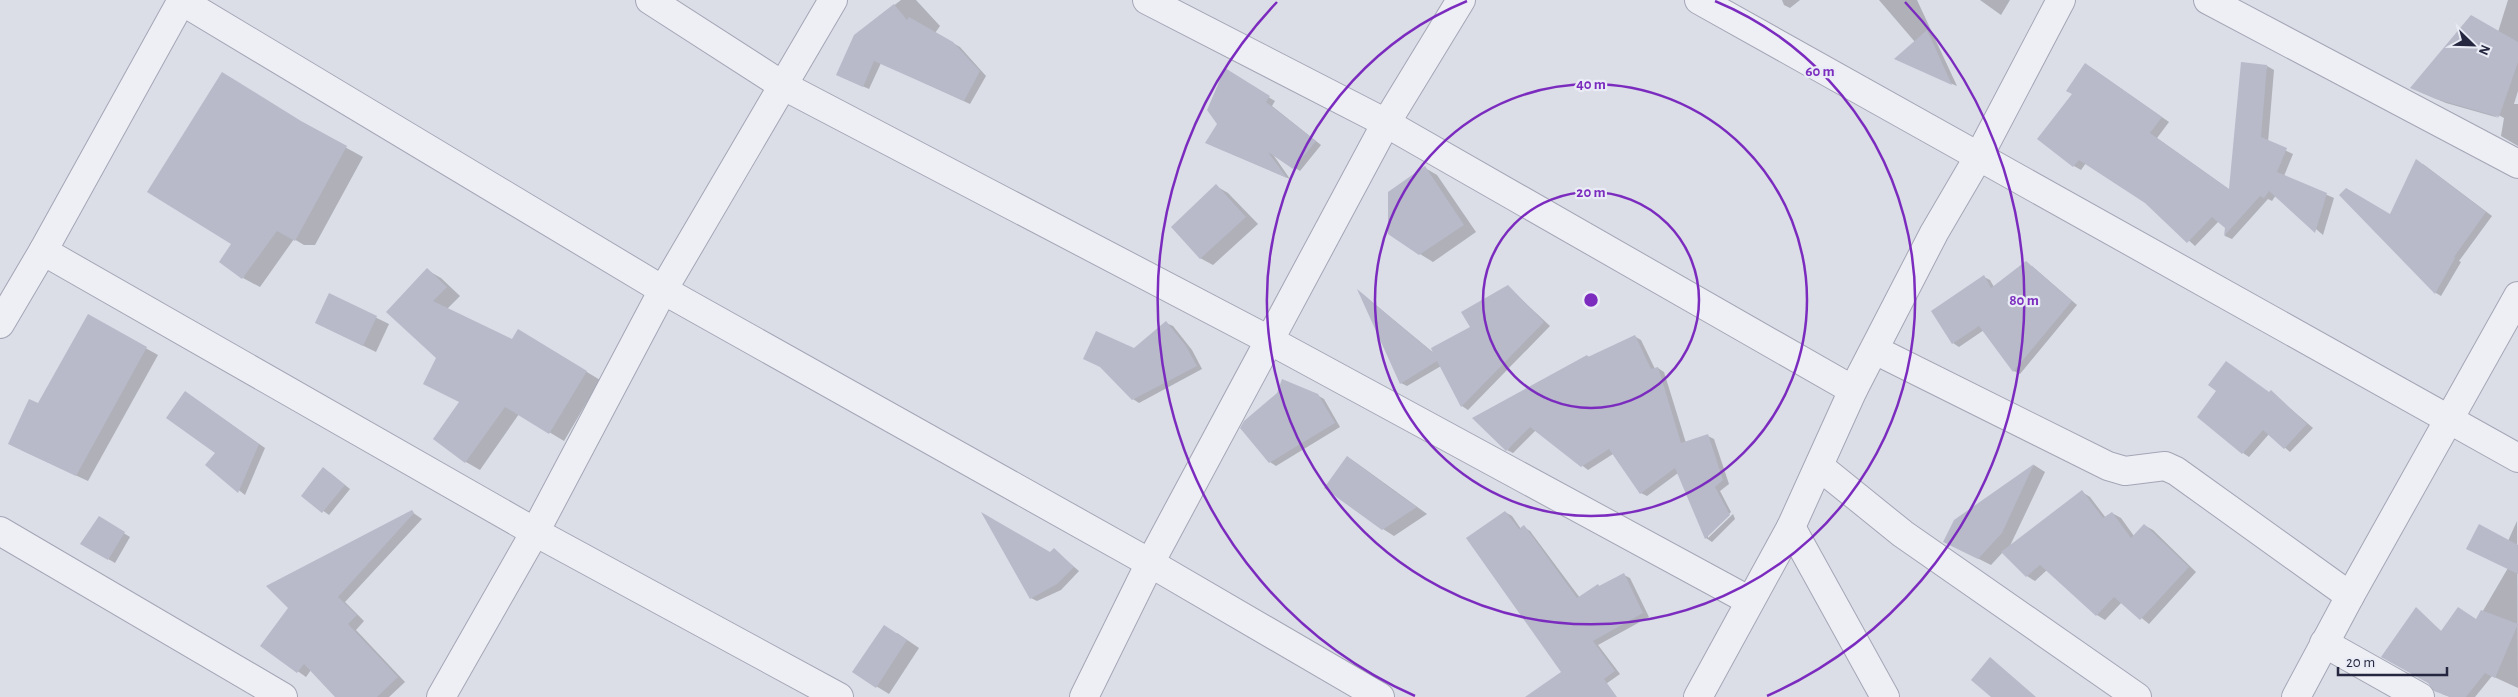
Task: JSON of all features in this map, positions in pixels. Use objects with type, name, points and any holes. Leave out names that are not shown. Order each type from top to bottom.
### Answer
[{"type":"street","points":[[0,324],[43,251],[181,0],[663,290],[1150,563],[1380,697]]},
{"type":"street","points":[[650,0],[782,85],[1269,340],[1750,601]]},
{"type":"street","points":[[441,697],[534,532],[663,290],[833,0]]},
{"type":"street","points":[[1147,0],[1386,123],[1853,390]]},
{"type":"street","points":[[1084,697],[1150,563],[1386,123],[1462,0]]},
{"type":"street","points":[[1699,0],[2518,458]]},
{"type":"street","points":[[1698,697],[1791,527],[1820,467],[1853,390],[1934,233],[2062,0]]},
{"type":"street","points":[[2208,0],[2518,164]]},
{"type":"street","points":[[43,251],[534,532],[839,697]]},
{"type":"street","points":[[2296,697],[2448,418],[2518,296]]},
{"type":"street","points":[[1875,350],[2108,466],[2126,471],[2165,466],[2176,471],[2350,596]]},
{"type":"street","points":[[1820,467],[1903,534],[2137,697]]},
{"type":"street","points":[[1791,527],[1886,697]]},
{"type":"street","points":[[0,531],[283,697]]},
{"type":"street","points":[[2324,643],[2420,697]]},
{"type":"building","points":[[894,4],[907,20],[909,17],[953,42],[980,71],[964,101],[874,61],[863,87],[836,75],[854,35]]},
{"type":"building","points":[[2471,15],[2518,42],[2518,62],[2499,117],[2436,99],[2410,88]]},
{"type":"building","points":[[1927,30],[1952,85],[1894,59]]},
{"type":"building","points":[[2241,62],[2267,65],[2261,137],[2287,148],[2277,172],[2327,193],[2315,233],[2269,191],[2264,198],[2260,196],[2224,236],[2225,228],[2212,217],[2187,243],[2145,203],[2079,160],[2073,167],[2037,139],[2072,94],[2066,91],[2085,63],[2162,117],[2150,133],[2229,189]]},
{"type":"building","points":[[1225,68],[1270,96],[1266,102],[1316,141],[1293,169],[1268,152],[1287,178],[1205,143],[1217,124],[1207,110]]},
{"type":"building","points":[[222,72],[301,121],[347,146],[295,241],[277,231],[242,279],[219,262],[231,244],[147,192]]},
{"type":"building","points":[[2416,159],[2486,212],[2454,257],[2435,294],[2339,195],[2346,188],[2390,214]]},
{"type":"building","points":[[1425,166],[1464,225],[1419,255],[1388,234],[1388,192]]},
{"type":"building","points":[[1216,184],[1246,217],[1200,259],[1171,227]]},
{"type":"building","points":[[2026,261],[2072,301],[2013,372],[1979,326],[1952,344],[1931,311],[1984,275],[1991,288]]},
{"type":"building","points":[[427,268],[447,287],[433,301],[512,339],[518,329],[587,371],[549,434],[505,407],[465,463],[433,439],[459,402],[423,384],[436,358],[386,312]]},
{"type":"building","points":[[1508,285],[1544,322],[1461,407],[1437,361],[1400,384],[1357,289],[1433,353],[1431,348],[1470,327],[1461,312]]},
{"type":"building","points":[[329,293],[377,316],[363,346],[315,323]]},
{"type":"building","points":[[88,314],[147,347],[76,476],[8,444],[29,399],[38,403]]},
{"type":"building","points":[[1166,321],[1186,346],[1197,366],[1132,400],[1100,367],[1083,359],[1096,331],[1134,348]]},
{"type":"building","points":[[1635,335],[1651,369],[1658,367],[1681,443],[1708,434],[1723,480],[1715,487],[1730,515],[1705,539],[1675,468],[1640,494],[1609,449],[1581,467],[1530,427],[1506,451],[1472,418],[1587,355],[1588,357]]},
{"type":"building","points":[[2226,361],[2269,392],[2271,390],[2307,424],[2284,449],[2263,430],[2242,454],[2197,417],[2216,391],[2208,385]]},
{"type":"building","points":[[1282,379],[1318,394],[1335,423],[1269,463],[1240,428],[1244,421],[1277,393]]},
{"type":"building","points":[[185,391],[259,444],[238,493],[205,465],[215,453],[166,418]]},
{"type":"building","points":[[1347,456],[1417,507],[1382,530],[1324,488]]},
{"type":"building","points":[[2034,464],[2002,533],[1978,559],[1943,542],[1954,520]]},
{"type":"building","points":[[323,467],[345,485],[322,513],[301,496]]},
{"type":"building","points":[[2082,490],[2103,518],[2112,512],[2131,538],[2144,524],[2189,567],[2140,620],[2114,597],[2096,616],[2040,565],[2026,577],[2001,552]]},
{"type":"building","points":[[412,510],[414,513],[338,597],[357,615],[348,624],[398,677],[377,697],[335,697],[304,664],[297,673],[260,646],[288,608],[266,586]]},
{"type":"building","points":[[1505,511],[1519,529],[1524,525],[1577,598],[1598,584],[1599,586],[1624,573],[1643,613],[1593,641],[1615,671],[1604,679],[1617,697],[1525,697],[1561,672],[1466,538]]},
{"type":"building","points":[[981,512],[1050,552],[1054,548],[1074,567],[1057,584],[1030,599]]},
{"type":"building","points":[[99,516],[125,532],[108,560],[80,544]]},
{"type":"building","points":[[2479,524],[2518,545],[2518,574],[2466,549]]},
{"type":"building","points":[[2416,607],[2441,631],[2458,607],[2476,619],[2481,610],[2518,624],[2495,678],[2485,673],[2466,697],[2450,697],[2434,691],[2428,683],[2381,657]]},
{"type":"building","points":[[884,625],[907,640],[876,688],[852,672]]},
{"type":"building","points":[[1990,657],[2036,697],[1991,697],[1971,680]]}]
